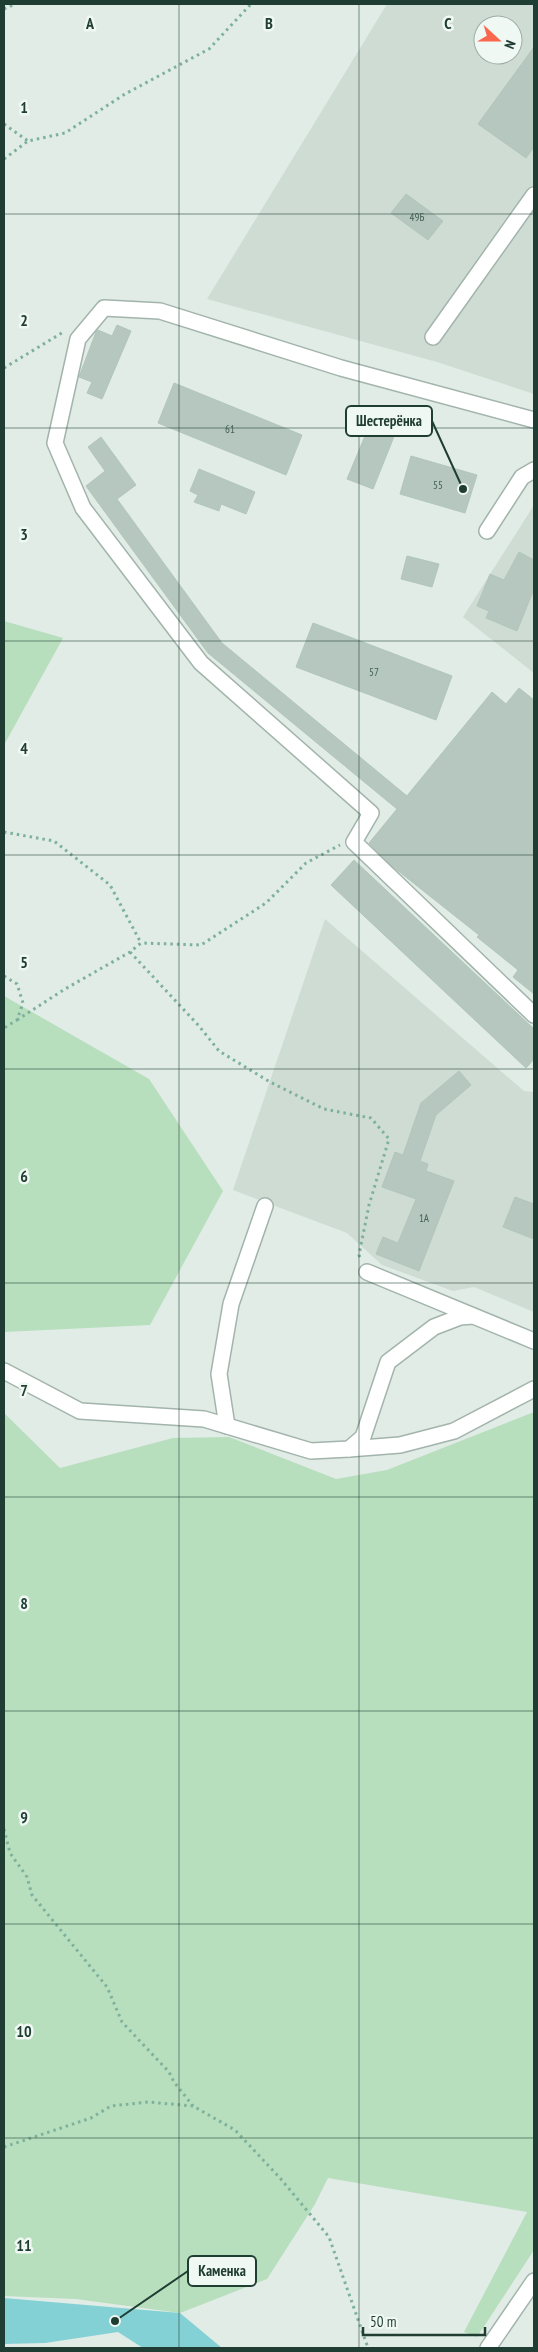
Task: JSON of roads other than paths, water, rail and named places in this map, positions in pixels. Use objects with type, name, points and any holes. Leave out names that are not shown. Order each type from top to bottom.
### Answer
[{"type":"street","points":[[433,337],[534,195]]},
{"type":"street","points":[[534,420],[341,368],[160,311],[104,308],[78,339],[55,443],[83,508],[200,663],[372,812],[354,842],[534,1015]]},
{"type":"street","points":[[487,531],[522,477],[534,470]]},
{"type":"street","points":[[227,1426],[220,1374],[231,1304],[265,1206]]},
{"type":"street","points":[[367,1272],[534,1341]]},
{"type":"street","points":[[349,1448],[363,1438],[388,1362],[434,1326],[460,1317],[473,1316]]},
{"type":"street","points":[[4,1371],[80,1411],[204,1419],[311,1451],[400,1446],[454,1431],[534,1389]]},
{"type":"street","points":[[488,2348],[534,2281]]},
{"type":"water","points":[[4,2298],[180,2313],[222,2348],[143,2348],[118,2332],[45,2343],[4,2344]]},
{"type":"place","name":"Шестерёнка","points":[[463,489]]},
{"type":"place","name":"Каменка","points":[[115,2321]]}]
